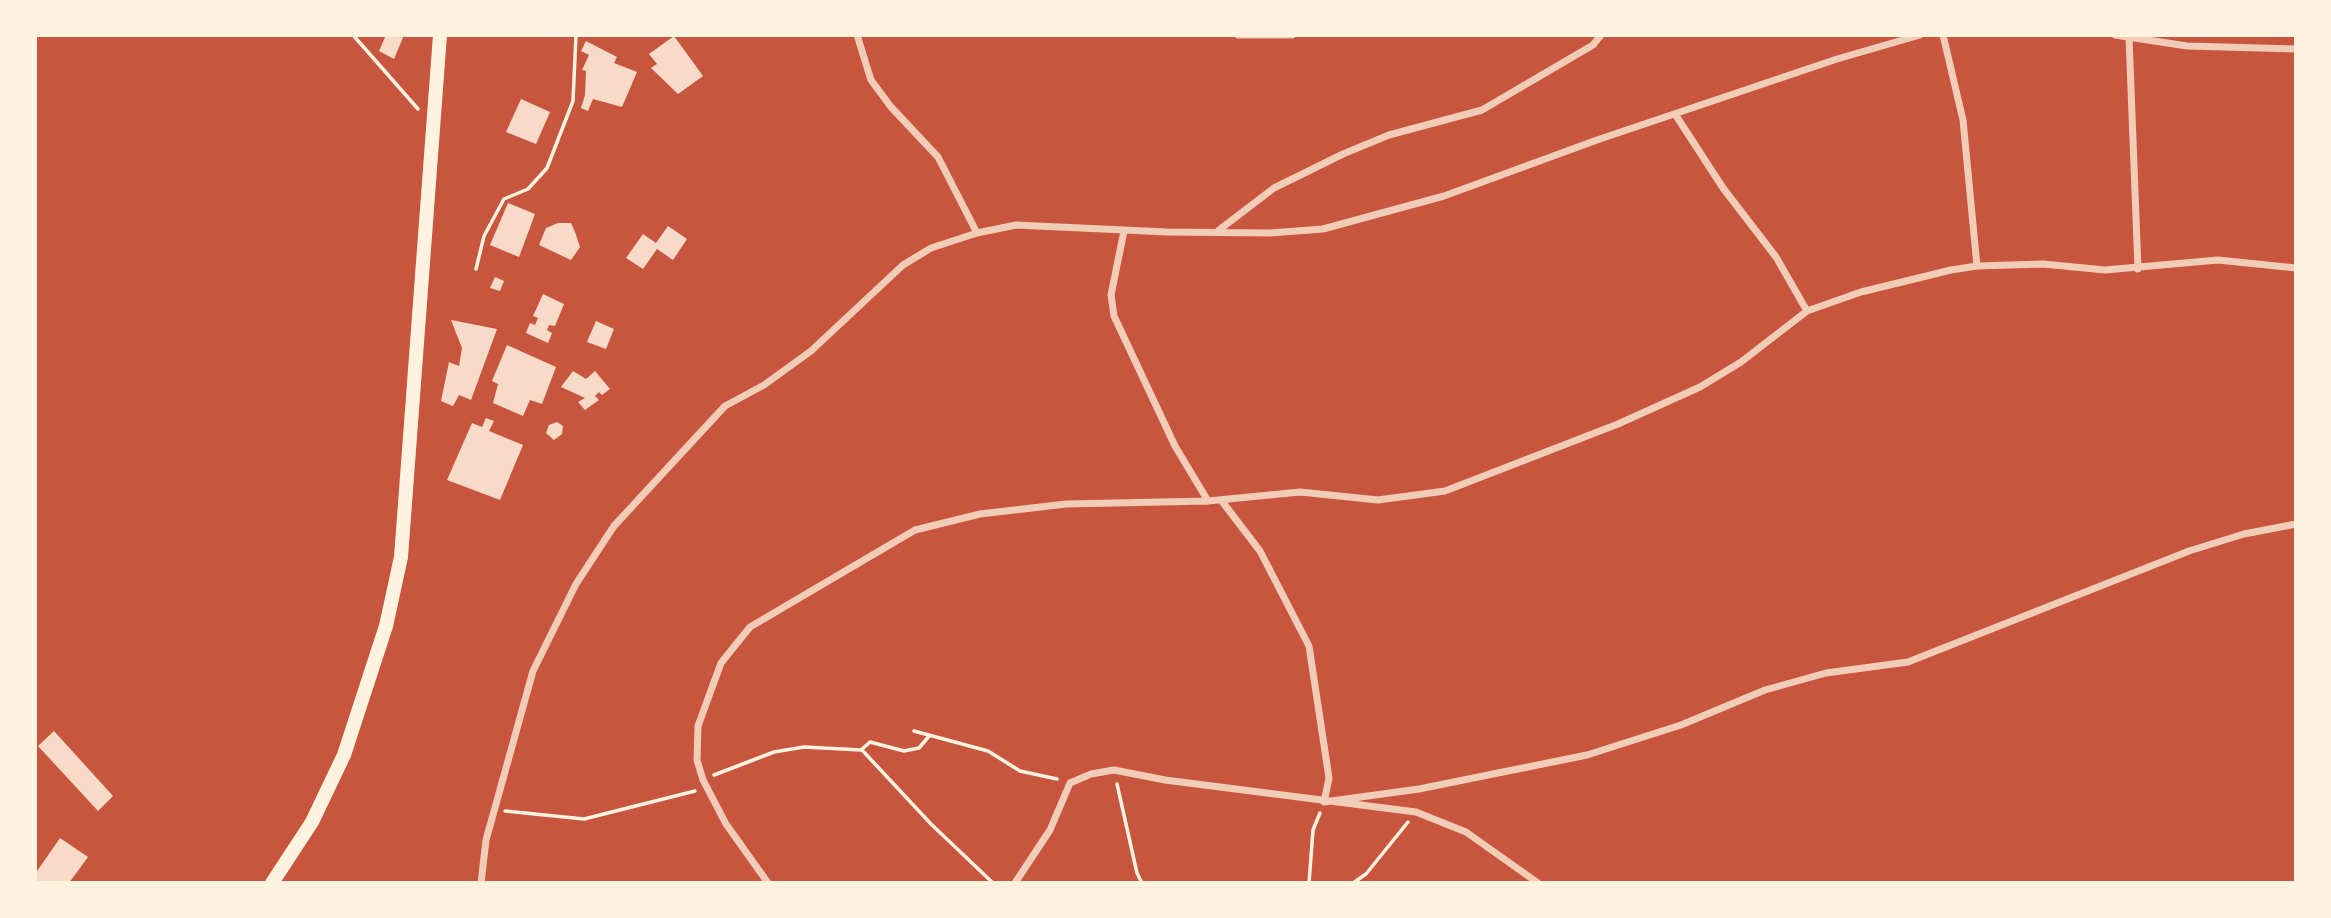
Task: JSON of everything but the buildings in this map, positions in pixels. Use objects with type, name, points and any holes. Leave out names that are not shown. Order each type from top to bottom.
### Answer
[{"type":"highway","points":[[272,883],[312,822],[344,755],[386,626],[401,557],[412,373],[422,304],[440,35]]},
{"type":"street","points":[[857,35],[871,80],[891,107],[938,157],[977,233]]},
{"type":"street","points":[[1238,35],[1292,35]]},
{"type":"street","points":[[1218,231],[1274,188],[1389,135],[1482,110],[1593,45],[1601,35]]},
{"type":"street","points":[[481,883],[482,856],[533,671],[576,584],[614,526],[725,406],[764,385],[811,351],[903,265],[931,248],[977,233],[1016,225],[1048,224],[1124,230],[1304,231],[1363,219],[1444,195],[1837,59],[1920,35]]},
{"type":"street","points":[[1943,35],[1963,120],[1977,266]]},
{"type":"street","points":[[2115,35],[2187,46],[2296,49]]},
{"type":"street","points":[[2129,37],[2138,269]]},
{"type":"street","points":[[1675,114],[1723,188],[1776,257],[1807,311]]},
{"type":"street","points":[[1124,230],[1111,295],[1114,316],[1175,446],[1208,501]]},
{"type":"street","points":[[768,883],[726,824],[705,783],[697,760],[698,726],[708,692],[721,663],[750,627],[915,530],[980,514],[1026,508],[1208,501],[1300,492],[1378,500],[1418,496],[1464,485],[1618,424],[1700,387],[1741,362],[1807,311],[1861,292],[1977,266],[2043,264],[2105,270],[2218,260],[2296,268]]},
{"type":"street","points":[[1221,500],[1260,551],[1309,646],[1329,778],[1324,802]]},
{"type":"street","points":[[1324,802],[1419,789],[1587,755],[1681,725],[1765,690],[1826,673],[1908,662],[2189,551],[2244,534],[2296,524]]},
{"type":"street","points":[[1015,883],[1050,830],[1069,783],[1091,774],[1114,770],[1165,780],[1416,812],[1466,832],[1538,883]]},
{"type":"path","points":[[353,35],[415,108],[433,116]]},
{"type":"path","points":[[476,269],[484,236],[504,199],[528,189],[547,168],[561,136],[573,101],[576,35]]},
{"type":"path","points":[[914,731],[988,751],[1020,772],[1069,783]]},
{"type":"path","points":[[861,750],[870,742],[904,751],[919,748],[930,735]]},
{"type":"path","points":[[495,810],[584,820],[683,796],[739,762],[774,752],[804,747],[861,750],[931,824],[993,883]]},
{"type":"path","points":[[1114,770],[1134,861],[1142,883]]},
{"type":"path","points":[[1308,883],[1314,830],[1324,802]]},
{"type":"path","points":[[1353,883],[1366,874],[1416,812]]}]
